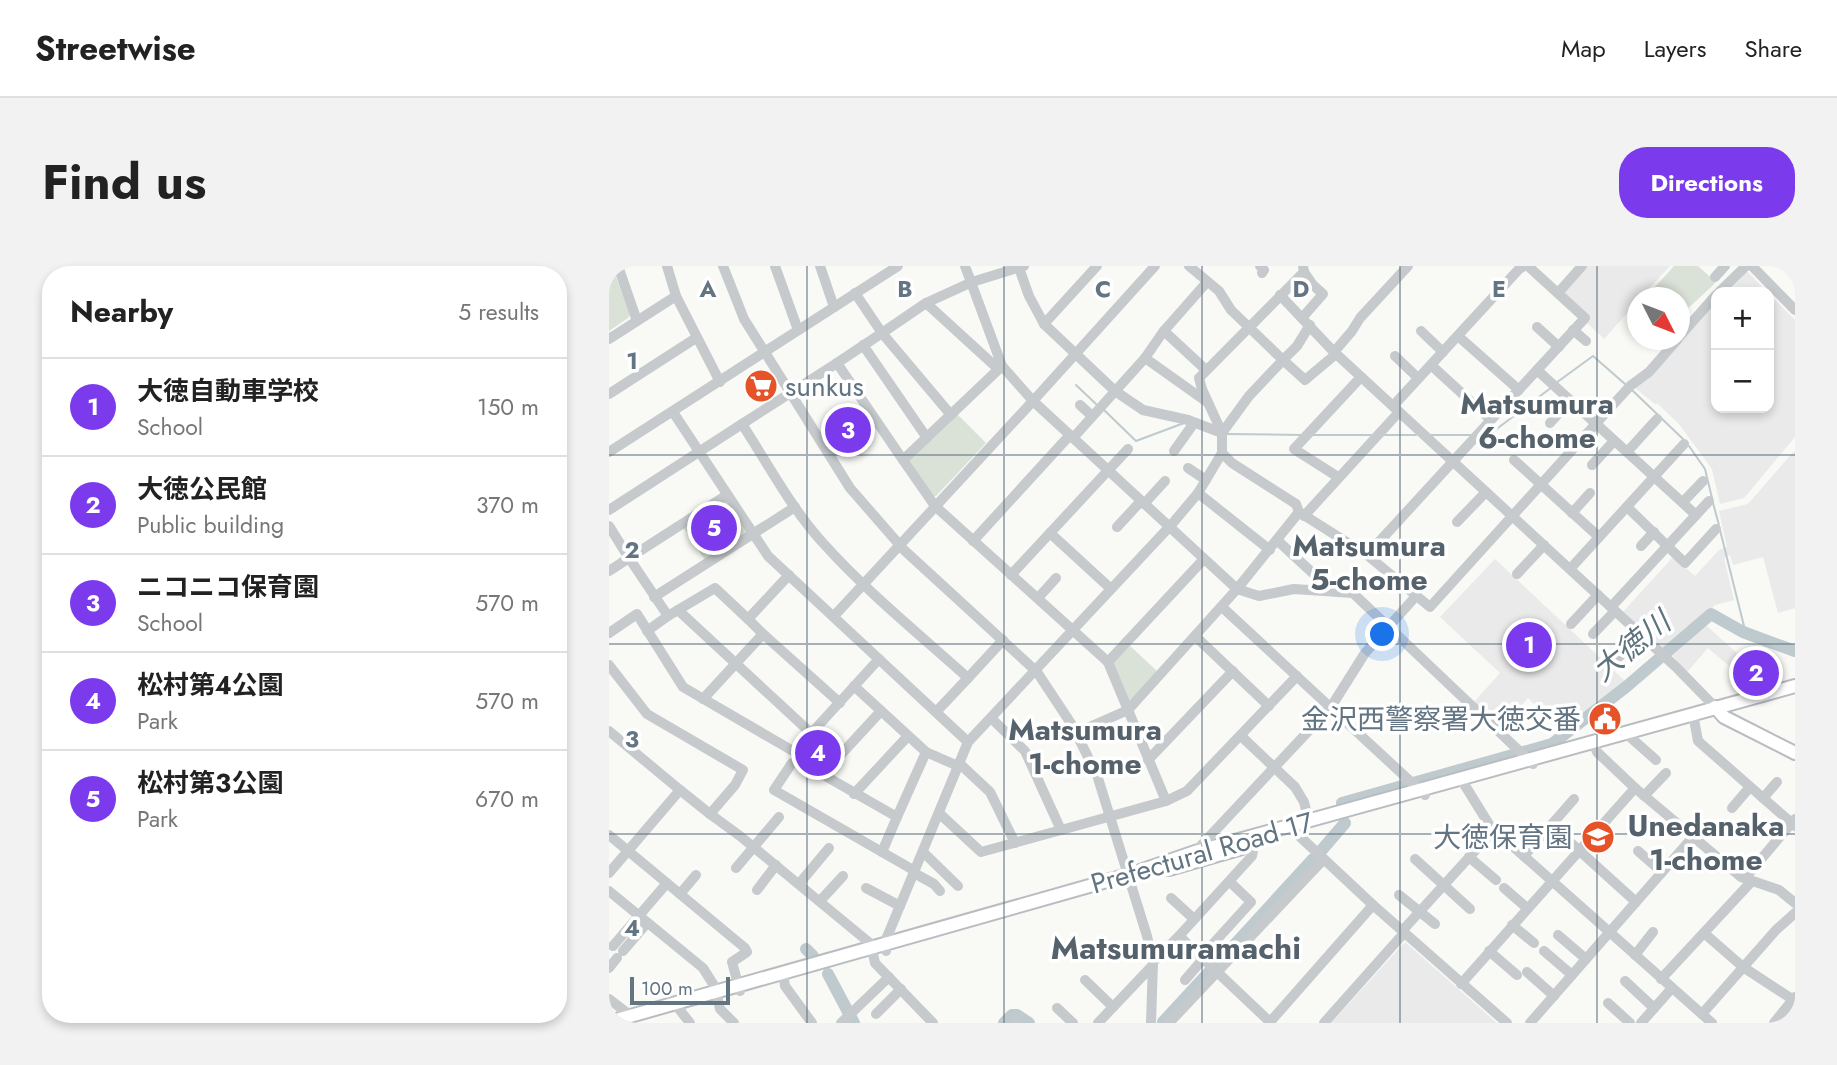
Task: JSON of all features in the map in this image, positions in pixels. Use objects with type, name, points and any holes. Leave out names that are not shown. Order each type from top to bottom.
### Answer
[{"type":"main road","name":"Prefectural Road 17","points":[[1293,829],[1417,788],[1463,782],[1527,757],[1593,744],[1795,686]]},
{"type":"main road","name":"Prefectural Road 17","points":[[1717,710],[1795,692]]},
{"type":"main road","points":[[1717,710],[1795,753]]},
{"type":"main road","name":"Prefectural Road 17","points":[[609,1022],[637,1019],[1129,878],[1293,829],[1417,788]]},
{"type":"main road","name":"Prefectural Road 17","points":[[1129,878],[1195,852],[1253,841]]},
{"type":"street","points":[[618,266],[637,321]]},
{"type":"street","points":[[667,266],[676,296],[720,382]]},
{"type":"street","points":[[723,266],[744,318],[763,352],[851,488],[898,544],[1037,672],[1076,733],[1097,775],[1153,963],[1151,1023]]},
{"type":"street","points":[[775,266],[798,330]]},
{"type":"street","points":[[820,266],[834,307]]},
{"type":"street","points":[[965,266],[1002,366],[1033,401],[1237,589],[1259,596],[1294,589],[1353,593],[1527,757]]},
{"type":"street","points":[[1044,324],[1097,266]]},
{"type":"street","points":[[834,616],[1155,266]]},
{"type":"street","points":[[1189,266],[1219,291],[1231,310],[1305,380],[1335,353],[1360,318],[1408,266]]},
{"type":"street","points":[[1076,733],[1128,710],[1222,607],[1277,540],[1338,477],[1396,409],[1418,378],[1526,266],[1585,318],[1367,555]]},
{"type":"street","points":[[1557,293],[1582,266]]},
{"type":"street","points":[[1715,276],[1725,266]]},
{"type":"street","points":[[1725,287],[1749,266],[1793,306]]},
{"type":"street","points":[[611,448],[720,382],[893,267]]},
{"type":"street","points":[[609,510],[926,303],[972,282],[1021,267],[1034,306],[1044,324],[1115,391],[1143,410],[1222,433]]},
{"type":"street","points":[[933,1023],[875,963],[940,814],[968,742],[1037,672],[1198,493],[1222,453],[1222,433],[1199,378],[1303,269],[1313,285],[1323,294],[1306,321],[1297,346],[1249,396],[1222,433]]},
{"type":"street","points":[[973,541],[1145,358],[1164,331],[1207,282]]},
{"type":"street","points":[[855,293],[882,333],[951,415]]},
{"type":"street","points":[[1280,295],[1335,353],[1664,656],[1717,710]]},
{"type":"street","points":[[609,339],[676,296]]},
{"type":"street","points":[[1690,324],[1711,301]]},
{"type":"street","points":[[926,303],[995,366],[1002,366]]},
{"type":"street","points":[[1537,327],[1559,346]]},
{"type":"street","points":[[1573,330],[1586,341]]},
{"type":"street","points":[[1164,331],[1206,370]]},
{"type":"street","points":[[1420,331],[1443,352]]},
{"type":"street","points":[[1458,336],[1519,390]]},
{"type":"street","points":[[609,394],[696,338]]},
{"type":"street","points":[[863,345],[927,438]]},
{"type":"street","points":[[1222,453],[1232,463],[1296,504],[1301,514],[1367,555],[1430,607],[1595,424],[1668,350]]},
{"type":"street","points":[[1395,356],[1418,378]]},
{"type":"street","points":[[1145,358],[1207,402]]},
{"type":"street","points":[[837,363],[936,506],[1108,662],[1165,801]]},
{"type":"street","points":[[1431,365],[1491,420]]},
{"type":"street","points":[[903,460],[1002,366]]},
{"type":"street","points":[[1537,370],[1696,515]]},
{"type":"street","points":[[1338,477],[1294,449],[1361,377]]},
{"type":"street","points":[[1550,423],[1570,401]]},
{"type":"street","points":[[1080,405],[1092,416]]},
{"type":"street","points":[[673,412],[768,556],[968,742]]},
{"type":"street","points":[[1627,452],[1657,419]]},
{"type":"street","points":[[1174,451],[1194,423]]},
{"type":"street","points":[[742,424],[795,507],[822,542],[968,678]]},
{"type":"street","points":[[1592,465],[1614,441]]},
{"type":"street","points":[[1570,569],[1684,444]]},
{"type":"street","points":[[1011,575],[1128,449]]},
{"type":"street","points":[[1514,460],[1599,537]]},
{"type":"street","points":[[1188,468],[1206,480]]},
{"type":"street","points":[[1117,527],[1165,481]]},
{"type":"street","points":[[1683,502],[1703,481]]},
{"type":"street","points":[[1457,522],[1486,492]]},
{"type":"street","points":[[1198,493],[1270,550]]},
{"type":"street","points":[[1572,513],[1590,494]]},
{"type":"street","points":[[609,571],[727,495]]},
{"type":"street","points":[[1593,634],[1709,501]]},
{"type":"street","points":[[654,597],[795,507]]},
{"type":"street","points":[[1626,508],[1685,563],[1716,529]]},
{"type":"street","points":[[609,526],[668,617]]},
{"type":"street","points":[[1641,547],[1654,532]]},
{"type":"street","points":[[1050,533],[1111,588]]},
{"type":"street","points":[[1277,540],[1333,591]]},
{"type":"street","points":[[1517,574],[1544,545]]},
{"type":"street","points":[[1108,662],[1204,559]]},
{"type":"street","points":[[748,619],[789,575]]},
{"type":"street","points":[[1038,598],[1056,578]]},
{"type":"street","points":[[647,631],[715,588],[840,703]]},
{"type":"street","points":[[1195,852],[1331,707],[1365,653],[1417,595]]},
{"type":"street","points":[[1571,624],[1598,595]]},
{"type":"street","points":[[1222,607],[1417,788]]},
{"type":"street","points":[[678,610],[811,734]]},
{"type":"street","points":[[609,633],[637,614],[683,687],[793,751],[822,775],[897,817]]},
{"type":"street","points":[[703,699],[764,634]]},
{"type":"street","points":[[1614,662],[1640,634]]},
{"type":"street","points":[[1195,636],[1269,706]]},
{"type":"street","points":[[937,711],[1003,640]]},
{"type":"street","points":[[879,659],[811,734],[774,790],[935,884],[940,891]]},
{"type":"street","points":[[609,665],[647,714],[743,770],[735,785],[710,814]]},
{"type":"street","points":[[1148,760],[1233,671]]},
{"type":"street","points":[[940,814],[981,852],[1165,801],[1187,791],[1297,676]]},
{"type":"street","points":[[854,686],[926,752],[958,765],[990,792],[1015,843]]},
{"type":"street","points":[[822,775],[881,711]]},
{"type":"street","points":[[1661,979],[1704,933],[1794,822],[1698,741],[1693,717]]},
{"type":"street","points":[[992,719],[1025,751],[1061,830]]},
{"type":"street","points":[[609,732],[879,949]]},
{"type":"street","points":[[1629,734],[1655,760]]},
{"type":"street","points":[[854,794],[908,736]]},
{"type":"street","points":[[1241,736],[1295,787],[1304,802],[1309,822]]},
{"type":"street","points":[[1593,744],[1635,788],[1692,838],[1748,880],[1779,890],[1795,903]]},
{"type":"street","points":[[882,852],[926,752]]},
{"type":"street","points":[[1644,796],[1666,772]]},
{"type":"street","points":[[1463,782],[1494,830],[1712,1023]]},
{"type":"street","points":[[1763,798],[1777,782]]},
{"type":"street","points":[[1732,808],[1750,787]]},
{"type":"street","points":[[1461,984],[1635,788]]},
{"type":"street","points":[[609,873],[680,790]]},
{"type":"street","points":[[1524,856],[1574,799]]},
{"type":"street","points":[[736,868],[779,817]]},
{"type":"street","points":[[1551,825],[1636,902]]},
{"type":"street","points":[[1293,829],[1323,860],[1507,1023]]},
{"type":"street","points":[[1324,1023],[1443,884],[1494,830]]},
{"type":"street","points":[[609,835],[745,948],[747,952],[732,962],[740,988]]},
{"type":"street","points":[[1530,1023],[1692,838]]},
{"type":"street","points":[[1098,1023],[1230,882],[1252,856],[1253,841]]},
{"type":"street","points":[[799,884],[829,848]]},
{"type":"street","points":[[1638,851],[1662,872]]},
{"type":"street","points":[[923,852],[958,886]]},
{"type":"street","points":[[1469,857],[1496,880]]},
{"type":"street","points":[[1415,859],[1470,909]]},
{"type":"street","points":[[1169,1023],[1323,860]]},
{"type":"street","points":[[757,890],[776,865]]},
{"type":"street","points":[[680,894],[696,874]]},
{"type":"street","points":[[820,901],[843,876]]},
{"type":"street","points":[[1185,980],[1251,902],[1230,882]]},
{"type":"street","points":[[609,968],[667,883]]},
{"type":"street","points":[[866,888],[900,906]]},
{"type":"street","points":[[1504,888],[1527,908]]},
{"type":"street","points":[[609,891],[703,968],[718,995],[720,1009],[734,1023]]},
{"type":"street","points":[[1399,895],[1434,924]]},
{"type":"street","points":[[1171,898],[1194,919]]},
{"type":"street","points":[[1179,936],[1269,1022],[1373,905]]},
{"type":"street","points":[[1702,1014],[1776,930],[1795,913]]},
{"type":"street","points":[[1512,925],[1534,943]]},
{"type":"street","points":[[1635,955],[1653,932]]},
{"type":"street","points":[[1704,933],[1743,967],[1794,999],[1773,1023]]},
{"type":"street","points":[[1558,935],[1586,959]]},
{"type":"street","points":[[1489,951],[1554,996]]},
{"type":"street","points":[[1543,951],[1572,975]]},
{"type":"street","points":[[783,976],[785,986],[812,1023]]},
{"type":"street","points":[[843,1021],[889,977]]},
{"type":"street","points":[[1085,980],[1113,1007]]},
{"type":"street","points":[[1625,981],[1654,1009]]},
{"type":"street","points":[[1644,1022],[1672,988]]},
{"type":"street","points":[[876,1014],[901,989]]},
{"type":"street","points":[[609,999],[637,1019]]},
{"type":"street","points":[[1608,1003],[1630,1023]]},
{"type":"street","points":[[678,1006],[690,1023]]},
{"type":"street","points":[[1057,1008],[1073,1023]]},
{"type":"shaded area","points":[[609,266],[612,266],[630,315],[609,331]]},
{"type":"shaded area","points":[[1585,266],[1670,266],[1650,287],[1627,287],[1627,313],[1604,339],[1563,294]]},
{"type":"shaded area","points":[[1674,266],[1698,266],[1716,282],[1690,307],[1690,287],[1655,287]]},
{"type":"shaded area","points":[[1743,272],[1748,272],[1762,287],[1728,287]]},
{"type":"shaded area","points":[[1774,299],[1795,320],[1795,437],[1744,498],[1720,504],[1712,469],[1679,424],[1658,404],[1635,388],[1670,350],[1690,350],[1690,328],[1711,304],[1711,413],[1774,413]]},
{"type":"shaded area","points":[[957,414],[986,443],[936,496],[933,496],[910,459]]},
{"type":"shaded area","points":[[1795,450],[1795,608],[1778,613],[1763,557],[1733,565],[1730,555],[1724,558],[1734,600],[1715,605],[1700,620],[1739,655],[1729,666],[1708,648],[1687,672],[1671,654],[1668,655],[1622,613],[1673,557],[1695,576],[1719,550],[1727,547],[1719,511],[1748,504]]},
{"type":"shaded area","points":[[726,502],[746,534],[705,560],[683,527]]},
{"type":"shaded area","points":[[1495,559],[1626,682],[1563,732],[1528,698],[1501,727],[1474,702],[1500,673],[1440,617]]},
{"type":"shaded area","points":[[1130,646],[1158,672],[1132,701],[1129,701],[1114,665]]},
{"type":"shaded area","points":[[813,736],[836,755],[819,770],[801,760],[801,748]]},
{"type":"shaded area","points":[[1405,942],[1497,1023],[1331,1023]]},
{"type":"waterway","points":[[1556,383],[1593,356],[1625,384]]},
{"type":"waterway","points":[[1076,385],[1096,404]]},
{"type":"waterway","points":[[1482,436],[1494,431],[1552,387]]},
{"type":"waterway","points":[[1632,390],[1683,439]]},
{"type":"waterway","points":[[1104,410],[1136,441],[1184,423]]},
{"type":"waterway","points":[[1226,434],[1301,435]]},
{"type":"waterway","points":[[1313,435],[1371,435]]},
{"type":"waterway","points":[[1384,435],[1416,435]]},
{"type":"waterway","points":[[1431,435],[1471,435]]},
{"type":"waterway","points":[[1689,446],[1705,469],[1712,498]]},
{"type":"waterway","points":[[1713,503],[1719,525]]},
{"type":"waterway","points":[[1720,530],[1744,626],[1743,632]]},
{"type":"waterway","name":"大徳川","points":[[1343,806],[1342,803],[1552,744],[1626,687],[1711,614],[1743,632],[1795,651]]},
{"type":"waterway","name":"大徳川","points":[[1320,852],[1345,823]]},
{"type":"waterway","name":"大徳川","points":[[1216,965],[1313,859]]},
{"type":"waterway","points":[[806,949],[813,956]]},
{"type":"waterway","name":"大徳川","points":[[1163,1022],[1211,970]]},
{"type":"waterway","points":[[828,974],[854,1023]]},
{"type":"waterway","name":"大徳川","points":[[1004,1023],[1012,1015],[1017,1015],[1029,1023]]},
{"type":"place","name":"sunkus","points":[[761,386]]},
{"type":"place","name":"ニコニコ保育園","points":[[848,430]]},
{"type":"place","name":"松村第３公園","points":[[714,528]]},
{"type":"place","name":"大徳自動車学校","points":[[1529,645]]},
{"type":"place","name":"大徳公民館","points":[[1756,673]]},
{"type":"place","name":"金沢西警察署大徳交番","points":[[1605,719]]},
{"type":"place","name":"松村第４公園","points":[[818,753]]},
{"type":"place","name":"大徳保育園","points":[[1598,837]]},
{"type":"district","name":"Matsumura 6-chome","points":[[1537,420]]},
{"type":"district","name":"Matsumura 5-chome","points":[[1369,562]]},
{"type":"district","name":"Matsumura 1-chome","points":[[1085,746]]},
{"type":"district","name":"Unedanaka 1-chome","points":[[1706,842]]},
{"type":"district","name":"Matsumuramachi","points":[[1176,948]]}]
